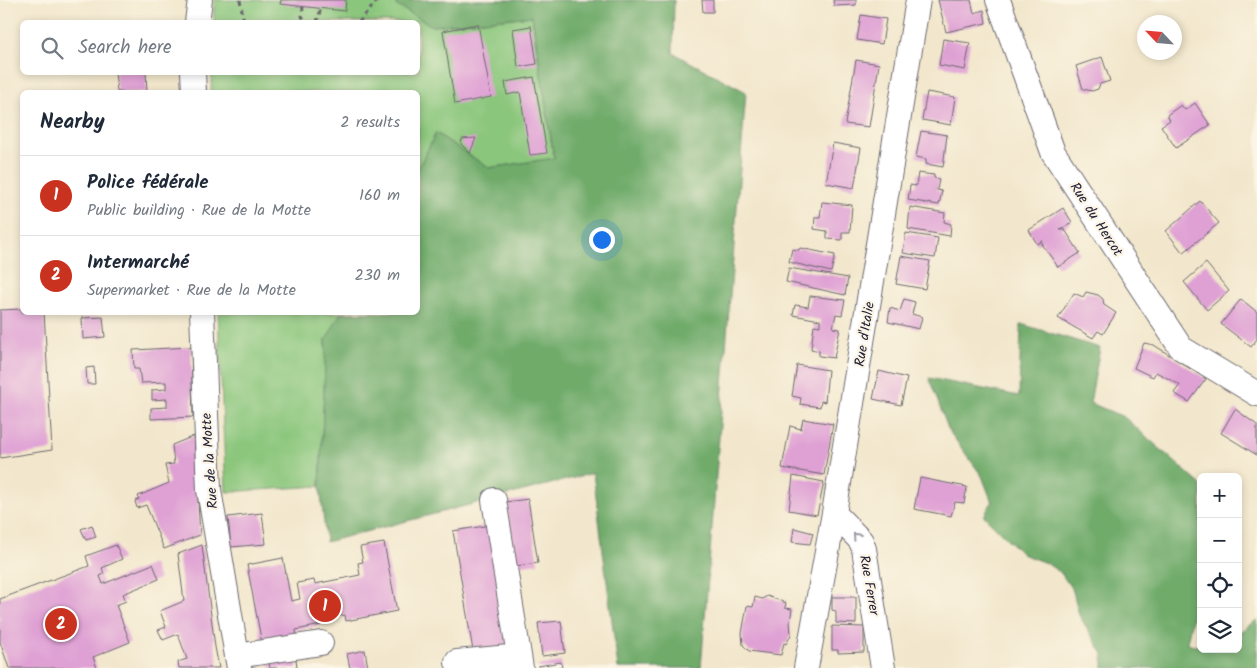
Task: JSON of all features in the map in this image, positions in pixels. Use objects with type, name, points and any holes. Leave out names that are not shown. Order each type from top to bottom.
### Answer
[{"type":"street","points":[[198,20],[200,0]]},
{"type":"street","name":"Rue d'Italie","points":[[806,668],[834,513],[918,0]]},
{"type":"street","name":"Rue du Hercot","points":[[998,0],[1053,152],[1181,348],[1257,394]]},
{"type":"street","points":[[193,75],[194,90]]},
{"type":"street","name":"Rue de la Motte","points":[[202,315],[209,490],[238,662]]},
{"type":"street","points":[[457,662],[520,662],[494,500]]},
{"type":"street","name":"Rue Ferrer","points":[[834,513],[861,541],[864,549],[883,668]]},
{"type":"street","points":[[238,662],[321,643]]},
{"type":"path","points":[[240,0],[244,20]]},
{"type":"path","points":[[361,20],[378,0]]},
{"type":"path","points":[[303,7],[302,16],[304,20]]},
{"type":"path","points":[[318,20],[321,8]]},
{"type":"green space","points":[[214,0],[397,0],[396,5],[433,26],[532,16],[554,159],[488,168],[436,133],[420,165],[420,90],[211,90],[212,75],[420,75],[420,20],[214,20]]},
{"type":"green space","points":[[397,0],[674,0],[673,53],[746,92],[701,668],[618,668],[593,473],[326,542],[320,486],[326,340],[340,315],[420,315],[420,165],[436,133],[489,168],[554,158],[532,16],[432,26],[396,5]]},
{"type":"green space","points":[[218,315],[340,315],[326,341],[320,486],[226,492]]},
{"type":"green space","points":[[1021,324],[1100,348],[1090,403],[1124,417],[1197,481],[1197,594],[1187,643],[1197,646],[1197,653],[1242,653],[1242,630],[1257,620],[1257,668],[1103,668],[1103,654],[1079,615],[1073,591],[1061,573],[1046,563],[1022,554],[984,516],[992,502],[982,476],[949,431],[929,378],[1019,396]]},
{"type":"building","points":[[281,0],[346,0],[345,11],[280,4]]},
{"type":"building","points":[[702,0],[713,0],[713,12],[703,12]]},
{"type":"building","points":[[833,0],[856,0],[856,5],[834,6]]},
{"type":"building","points":[[938,0],[971,0],[974,13],[984,10],[986,23],[946,32]]},
{"type":"building","points":[[861,15],[886,19],[882,44],[857,40]]},
{"type":"building","points":[[478,24],[491,97],[455,104],[443,31]]},
{"type":"building","points":[[531,26],[537,64],[518,67],[513,29]]},
{"type":"building","points":[[943,39],[970,43],[965,70],[939,65]]},
{"type":"building","points":[[1102,57],[1110,81],[1100,84],[1098,89],[1092,91],[1083,89],[1076,66]]},
{"type":"building","points":[[856,60],[879,64],[869,127],[845,124]]},
{"type":"building","points":[[115,75],[146,75],[147,90],[117,90]]},
{"type":"building","points":[[534,77],[547,153],[530,155],[520,92],[507,95],[505,82]]},
{"type":"building","points":[[927,92],[955,97],[951,125],[922,120]]},
{"type":"building","points":[[1195,103],[1210,125],[1176,148],[1161,126],[1170,120],[1167,115],[1181,105],[1185,110]]},
{"type":"building","points":[[921,131],[947,135],[943,167],[926,164],[926,159],[916,157]]},
{"type":"building","points":[[476,138],[470,153],[461,144],[462,139]]},
{"type":"building","points":[[833,143],[861,148],[854,188],[826,183]]},
{"type":"building","points":[[918,173],[934,175],[934,178],[939,179],[937,190],[942,191],[939,205],[908,200],[910,185],[916,186]]},
{"type":"building","points":[[1200,201],[1219,223],[1183,253],[1166,231]]},
{"type":"building","points":[[822,202],[852,205],[850,232],[842,232],[842,240],[827,239],[827,231],[814,229],[815,217],[820,217]]},
{"type":"building","points":[[910,207],[945,213],[944,222],[951,224],[950,236],[908,229]]},
{"type":"building","points":[[1063,208],[1072,222],[1060,230],[1065,230],[1080,253],[1058,267],[1042,244],[1043,241],[1037,244],[1029,230]]},
{"type":"building","points":[[906,233],[938,238],[935,258],[903,253]]},
{"type":"building","points":[[800,248],[835,255],[831,272],[789,262],[792,249],[799,250]]},
{"type":"building","points":[[901,256],[930,261],[925,289],[896,284]]},
{"type":"building","points":[[1206,263],[1229,291],[1207,310],[1184,282]]},
{"type":"building","points":[[789,268],[848,278],[845,295],[786,282]]},
{"type":"building","points":[[1086,292],[1098,295],[1103,299],[1104,305],[1116,313],[1103,334],[1098,331],[1093,338],[1058,318],[1074,293],[1083,297]]},
{"type":"building","points":[[810,296],[845,300],[842,315],[836,314],[833,328],[840,329],[834,358],[819,356],[819,351],[811,349],[814,325],[820,326],[820,320],[793,315],[795,305],[808,307]]},
{"type":"building","points":[[904,299],[915,302],[912,314],[922,317],[919,329],[888,322],[890,308],[900,311]]},
{"type":"building","points":[[1241,299],[1257,312],[1257,339],[1251,347],[1221,324]]},
{"type":"building","points":[[20,309],[20,315],[44,315],[52,450],[0,458],[0,310]]},
{"type":"building","points":[[103,317],[105,337],[83,339],[82,318]]},
{"type":"building","points":[[1144,343],[1154,345],[1206,379],[1189,402],[1174,393],[1180,385],[1156,372],[1153,377],[1134,368]]},
{"type":"building","points":[[191,347],[193,417],[151,419],[151,408],[167,407],[167,399],[152,400],[152,390],[166,389],[166,382],[141,383],[139,369],[134,369],[133,350]]},
{"type":"building","points":[[797,365],[828,370],[825,402],[821,401],[820,407],[800,404],[801,398],[792,396]]},
{"type":"building","points":[[94,367],[95,384],[87,384],[86,368]]},
{"type":"building","points":[[879,371],[907,378],[901,405],[873,399]]},
{"type":"building","points":[[1235,409],[1257,425],[1257,455],[1221,433]]},
{"type":"building","points":[[803,419],[833,424],[824,475],[782,468],[790,426],[801,429]]},
{"type":"building","points":[[194,436],[200,535],[164,549],[146,505],[137,508],[135,501],[139,499],[138,496],[169,483],[165,465],[174,464],[172,445]]},
{"type":"building","points":[[793,476],[824,482],[817,515],[789,510]]},
{"type":"building","points":[[920,478],[967,487],[964,503],[955,502],[951,516],[914,509]]},
{"type":"building","points":[[528,499],[538,563],[516,566],[506,502]]},
{"type":"building","points":[[262,513],[266,544],[231,547],[228,517]]},
{"type":"building","points":[[92,525],[96,537],[86,540],[81,529]]},
{"type":"building","points":[[491,525],[510,645],[473,651],[453,531]]},
{"type":"building","points":[[794,528],[813,533],[810,544],[792,542]]},
{"type":"building","points":[[384,543],[397,611],[346,621],[345,615],[320,619],[321,625],[296,630],[297,638],[290,660],[296,659],[297,668],[270,668],[269,663],[275,662],[271,642],[262,644],[247,565],[283,558],[291,601],[300,599],[297,583],[314,580],[315,584],[360,575],[358,563],[363,562],[360,547]]},
{"type":"building","points":[[116,545],[122,559],[102,568],[104,574],[100,576],[103,584],[153,564],[159,579],[123,594],[126,601],[116,605],[130,642],[93,657],[97,668],[9,668],[0,642],[0,599],[89,566],[86,556]]},
{"type":"building","points":[[202,545],[219,668],[179,668],[178,662],[187,659],[178,634],[163,640],[158,630],[166,627],[160,611],[184,601],[178,554]]},
{"type":"building","points":[[767,596],[786,603],[785,608],[792,609],[790,621],[791,635],[786,644],[784,643],[781,655],[749,651],[743,645],[742,633],[747,606],[753,607],[755,597],[762,599]]},
{"type":"building","points":[[832,597],[856,597],[856,624],[836,623],[836,611],[832,610]]},
{"type":"building","points":[[561,621],[565,653],[542,656],[538,623]]},
{"type":"building","points":[[832,626],[864,627],[864,652],[838,653],[838,650],[832,650]]},
{"type":"building","points":[[365,650],[368,668],[350,668],[347,654]]},
{"type":"building","points":[[561,662],[562,668],[539,668],[538,666]]},
{"type":"place","name":"Police fédérale","points":[[325,606]]},
{"type":"place","name":"Intermarché","points":[[61,624]]}]
